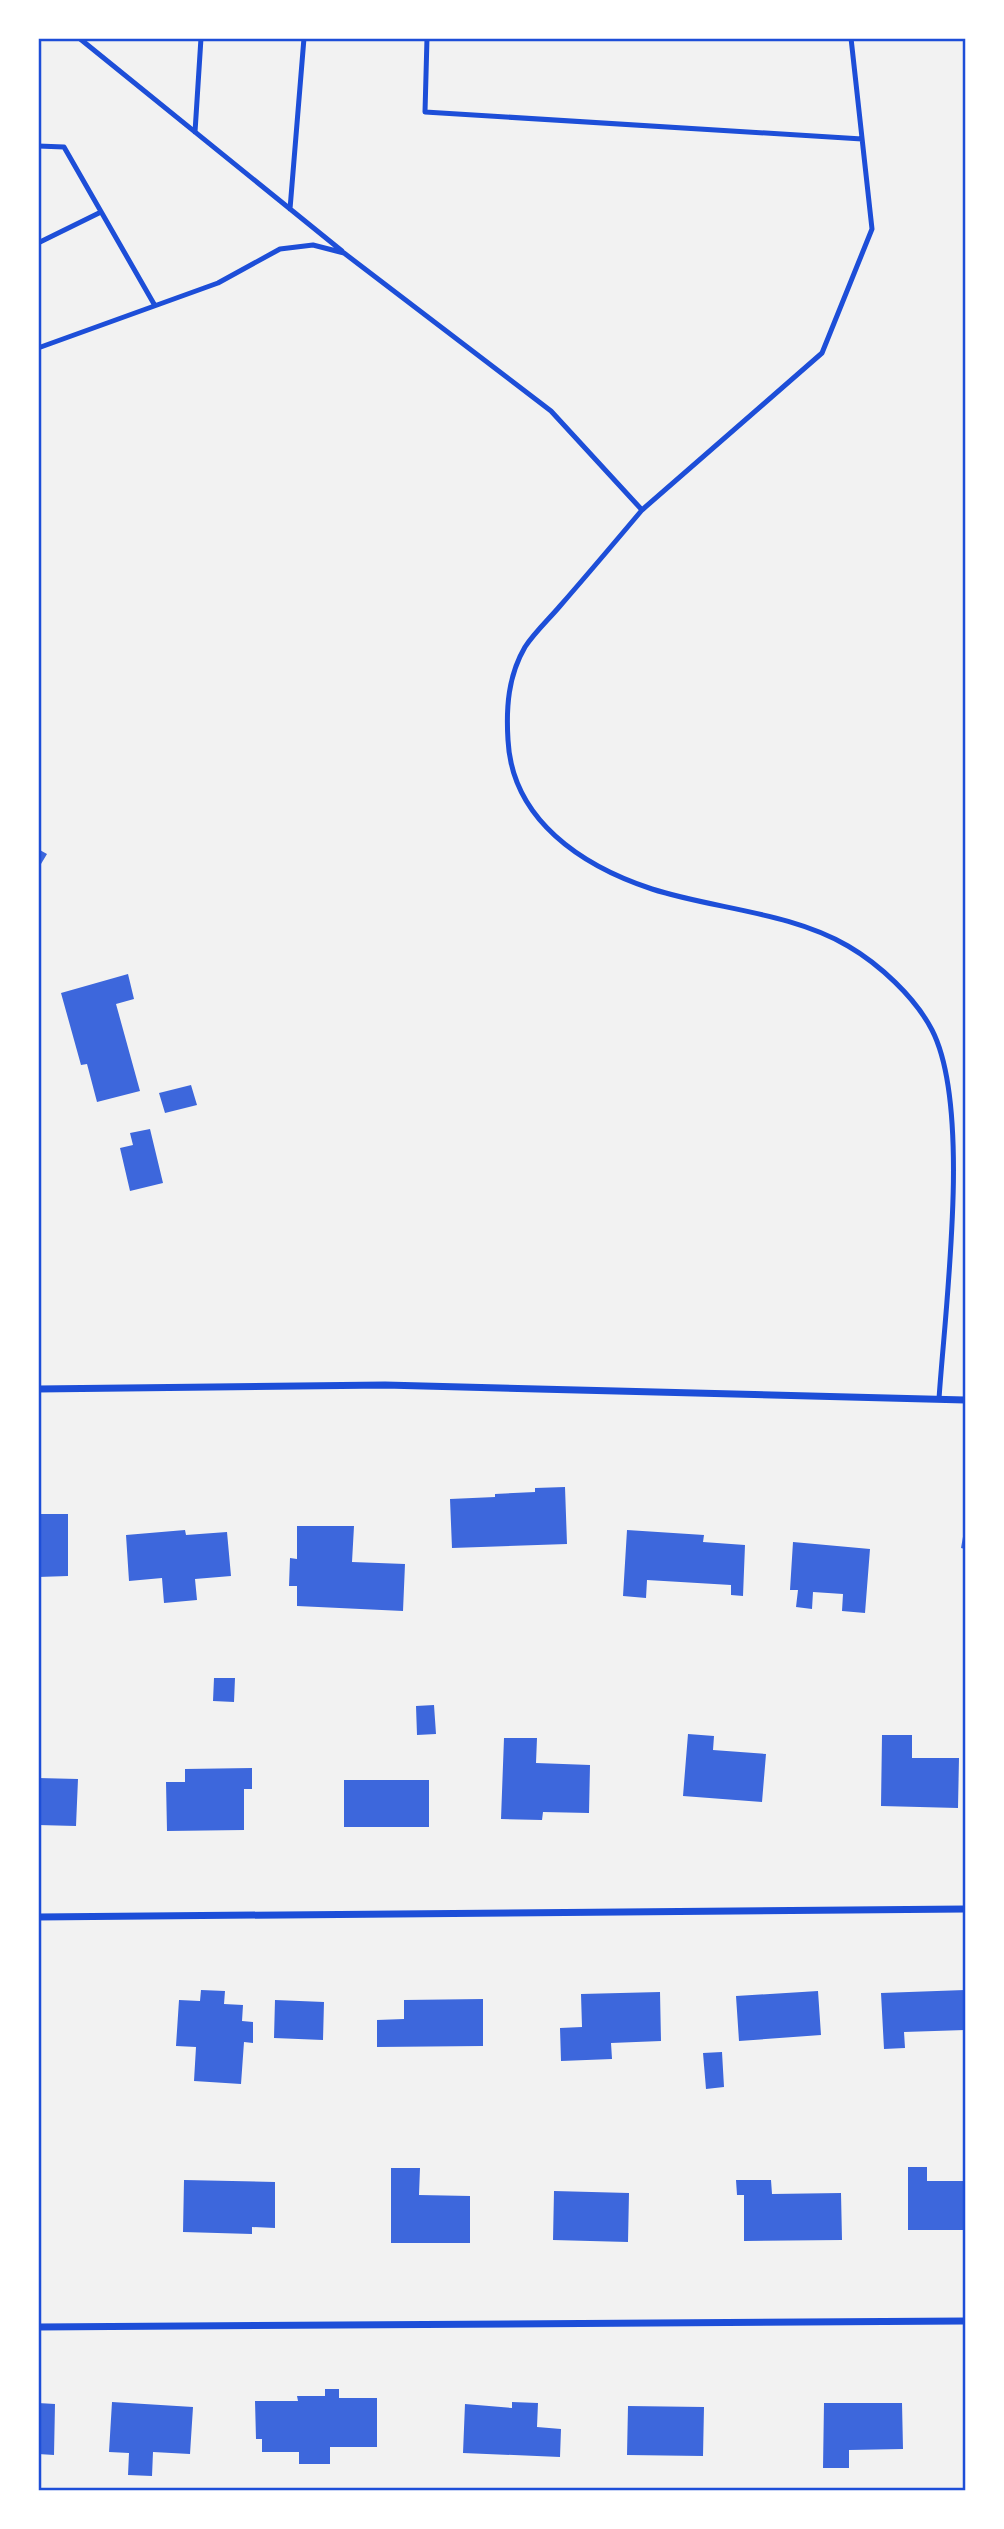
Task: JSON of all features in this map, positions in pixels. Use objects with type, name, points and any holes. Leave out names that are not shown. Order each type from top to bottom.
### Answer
[{"type":"street","points":[[38,1389],[386,1385],[965,1400]]},
{"type":"street","points":[[38,1917],[965,1909]]},
{"type":"street","points":[[38,2327],[965,2321]]},
{"type":"lane","points":[[79,38],[344,253],[551,411],[642,510]]},
{"type":"lane","points":[[195,132],[201,38]]},
{"type":"lane","points":[[290,209],[304,38]]},
{"type":"lane","points":[[427,38],[425,112],[862,139]]},
{"type":"lane","points":[[851,38],[872,229],[822,353],[642,510],[525,648],[506,699],[509,756],[523,799],[548,832],[594,864],[652,889],[737,908],[847,945],[905,993],[931,1029],[947,1072],[952,1161],[939,1399]]},
{"type":"lane","points":[[38,146],[64,147],[154,304]]},
{"type":"lane","points":[[38,243],[101,212]]},
{"type":"lane","points":[[38,348],[218,283],[280,249],[313,245],[344,253]]},
{"type":"building","points":[[38,849],[47,854],[38,869]]},
{"type":"building","points":[[128,974],[134,999],[116,1004],[140,1091],[97,1102],[87,1064],[81,1065],[61,993]]},
{"type":"building","points":[[191,1085],[197,1105],[165,1113],[159,1093]]},
{"type":"building","points":[[150,1129],[163,1183],[130,1191],[120,1148],[133,1145],[130,1133]]},
{"type":"building","points":[[565,1487],[567,1544],[452,1548],[450,1499],[495,1497],[495,1494],[535,1492],[535,1488]]},
{"type":"building","points":[[38,1514],[68,1514],[68,1576],[38,1577]]},
{"type":"building","points":[[297,1526],[354,1526],[352,1562],[405,1564],[403,1611],[297,1606],[297,1586],[289,1586],[290,1558],[297,1559]]},
{"type":"building","points":[[185,1530],[186,1535],[227,1532],[231,1576],[195,1579],[197,1600],[164,1603],[162,1578],[129,1581],[126,1535]]},
{"type":"building","points":[[627,1530],[704,1535],[703,1542],[745,1545],[743,1596],[731,1595],[731,1585],[647,1580],[646,1598],[623,1596]]},
{"type":"building","points":[[965,1531],[965,1549],[961,1548]]},
{"type":"building","points":[[793,1542],[870,1549],[865,1613],[842,1611],[843,1594],[813,1592],[812,1609],[796,1607],[798,1590],[790,1590]]},
{"type":"building","points":[[214,1678],[235,1678],[234,1702],[213,1701]]},
{"type":"building","points":[[434,1705],[436,1734],[417,1735],[416,1706]]},
{"type":"building","points":[[688,1734],[714,1736],[713,1750],[766,1754],[762,1802],[683,1796]]},
{"type":"building","points":[[882,1735],[912,1735],[912,1758],[959,1758],[958,1808],[881,1806]]},
{"type":"building","points":[[504,1738],[537,1738],[536,1763],[590,1765],[589,1813],[543,1812],[542,1820],[501,1819]]},
{"type":"building","points":[[252,1768],[252,1789],[244,1789],[244,1830],[167,1831],[166,1782],[185,1782],[185,1769]]},
{"type":"building","points":[[38,1778],[78,1779],[76,1826],[38,1825]]},
{"type":"building","points":[[344,1780],[429,1780],[429,1827],[344,1827]]},
{"type":"building","points":[[201,1990],[225,1991],[224,2004],[243,2005],[242,2021],[253,2022],[253,2043],[244,2042],[241,2084],[194,2081],[196,2047],[176,2046],[179,2000],[200,2001]]},
{"type":"building","points":[[965,1990],[965,2030],[904,2032],[905,2048],[884,2049],[881,1993]]},
{"type":"building","points":[[818,1991],[821,2035],[739,2041],[736,1996]]},
{"type":"building","points":[[660,1992],[661,2041],[611,2043],[612,2059],[561,2061],[560,2028],[582,2027],[581,1994]]},
{"type":"building","points":[[483,1999],[483,2046],[377,2047],[377,2020],[404,2019],[404,2000]]},
{"type":"building","points":[[275,2000],[324,2002],[323,2040],[274,2038]]},
{"type":"building","points":[[722,2052],[724,2087],[706,2089],[703,2053]]},
{"type":"building","points":[[908,2167],[927,2167],[927,2181],[965,2181],[965,2230],[908,2230]]},
{"type":"building","points":[[391,2168],[420,2168],[419,2195],[470,2196],[470,2243],[391,2243]]},
{"type":"building","points":[[184,2180],[275,2182],[275,2228],[252,2227],[252,2234],[183,2232]]},
{"type":"building","points":[[736,2180],[771,2180],[772,2194],[841,2193],[842,2240],[744,2241],[744,2195],[737,2195]]},
{"type":"building","points":[[554,2191],[629,2193],[628,2242],[553,2240]]},
{"type":"building","points":[[325,2389],[339,2389],[339,2398],[377,2398],[377,2447],[330,2447],[330,2464],[299,2464],[299,2452],[262,2452],[262,2439],[256,2439],[255,2401],[298,2401],[297,2396],[325,2396]]},
{"type":"building","points":[[112,2402],[193,2407],[190,2454],[153,2452],[152,2476],[128,2475],[129,2453],[109,2452]]},
{"type":"building","points":[[512,2402],[538,2403],[537,2427],[561,2429],[560,2457],[463,2453],[465,2404],[512,2408]]},
{"type":"building","points":[[38,2403],[55,2404],[54,2455],[38,2454]]},
{"type":"building","points":[[824,2403],[902,2403],[903,2449],[849,2450],[849,2468],[823,2468]]},
{"type":"building","points":[[628,2406],[704,2407],[703,2456],[627,2455]]}]
